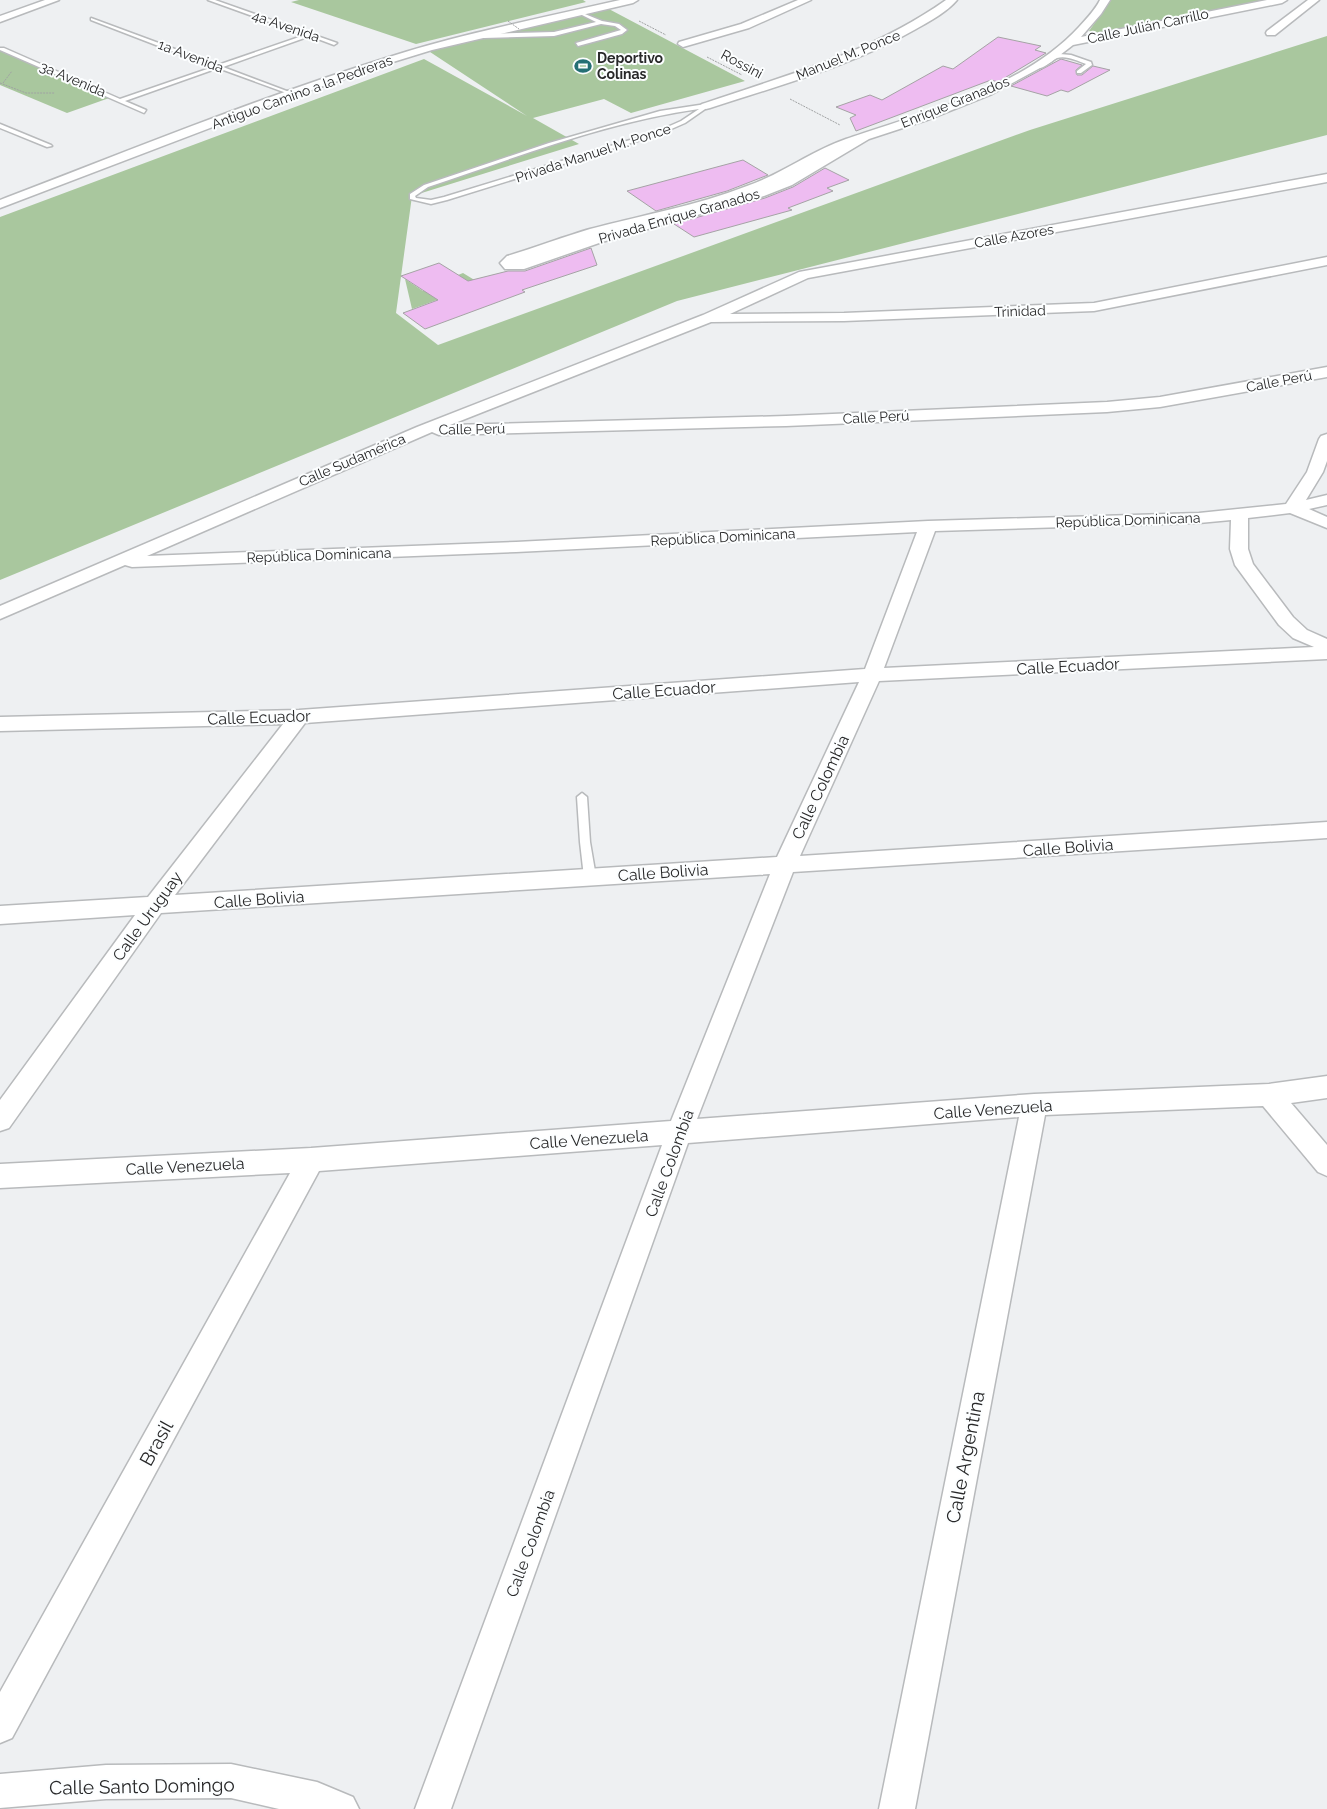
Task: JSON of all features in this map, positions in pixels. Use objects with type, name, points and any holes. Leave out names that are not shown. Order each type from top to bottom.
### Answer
[{"type":"street","points":[[0,19],[54,0]]},
{"type":"street","name":"Antiguo Camino a la Pedreras","points":[[0,204],[290,94],[389,60],[633,0]]},
{"type":"street","points":[[683,44],[745,26],[806,0]]},
{"type":"street","name":"Manuel M. Ponce","points":[[764,87],[854,56],[903,33],[952,0]]},
{"type":"street","name":"Enrique Granados","points":[[865,137],[970,99],[1034,67],[1073,42],[1086,28],[1105,0]]},
{"type":"street","name":"Calle Julián Carrillo","points":[[1073,42],[1282,0]]},
{"type":"street","points":[[1271,33],[1314,0]]},
{"type":"street","name":"Privada Manuel M. Ponce","points":[[706,106],[764,87]]},
{"type":"street","name":"Privada Enrique Granados","points":[[865,137],[788,182],[760,193],[597,239],[519,266],[510,266],[507,263],[512,259],[593,233],[723,199],[752,189],[778,178],[848,141],[865,137]]},
{"type":"street","name":"Calle Azores","points":[[708,318],[804,275],[1327,178]]},
{"type":"street","name":"Trinidad","points":[[708,318],[844,317],[1094,307],[1327,261]]},
{"type":"street","name":"Calle Sudamérica","points":[[0,613],[423,430],[708,318]]},
{"type":"street","name":"Calle Perú","points":[[423,430],[786,421],[1108,407],[1169,401],[1327,372]]},
{"type":"street","points":[[1327,439],[1315,472],[1292,508],[1327,523]]},
{"type":"street","name":"República Dominicana","points":[[118,562],[516,547],[928,526],[1198,518],[1292,508],[1327,500]]},
{"type":"street","points":[[1240,515],[1239,549],[1244,565],[1286,621],[1300,634],[1327,646]]},
{"type":"street","name":"Calle Colombia","points":[[433,1809],[679,1132],[785,864],[872,675],[928,526]]},
{"type":"street","name":"Calle Ecuador","points":[[0,724],[299,717],[872,675],[1327,653]]},
{"type":"street","name":"Calle Uruguay","points":[[0,1120],[154,906],[299,717]]},
{"type":"street","name":"Calle Bolivia","points":[[0,915],[1327,830]]},
{"type":"street","name":"Calle Venezuela","points":[[0,1176],[311,1160],[1034,1105],[1269,1094],[1327,1087]]},
{"type":"street","points":[[1269,1094],[1327,1164]]},
{"type":"street","name":"Calle Argentina","points":[[897,1809],[1034,1105]]},
{"type":"street","name":"Brasil","points":[[0,1726],[311,1160]]},
{"type":"street","name":"Calle Santo Domingo","points":[[0,1791],[106,1782],[231,1781],[317,1800],[341,1809]]},
{"type":"lane","name":"4a Avenida","points":[[210,0],[334,43]]},
{"type":"lane","points":[[578,44],[623,32],[624,30],[617,26],[600,22],[582,13]]},
{"type":"lane","name":"1a Avenida","points":[[93,19],[290,94]]},
{"type":"lane","points":[[483,36],[554,34],[600,22]]},
{"type":"lane","points":[[122,100],[309,35]]},
{"type":"lane","name":"3a Avenida","points":[[2,49],[144,111]]},
{"type":"lane","points":[[1034,67],[1043,68],[1056,57],[1061,56],[1089,63],[1079,72]]},
{"type":"lane","name":"Privada Manuel M. Ponce","points":[[706,106],[695,116],[658,133],[444,199],[431,202],[420,202],[413,199],[412,194],[426,186],[551,144],[662,112],[706,106]]},
{"type":"lane","points":[[0,126],[49,146]]},
{"type":"lane","points":[[582,797],[590,877]]},
{"type":"path","name":"Rossini","points":[[611,6],[764,87],[865,137]]},
{"type":"path","points":[[508,21],[520,29]]},
{"type":"green space","points":[[299,0],[583,0],[586,2],[416,44],[291,2]]},
{"type":"green space","points":[[1111,0],[1266,0],[1095,34],[1089,31]]},
{"type":"green space","points":[[607,8],[745,81],[631,113],[604,99],[533,118],[579,144],[412,196],[396,313],[438,345],[1030,130],[1327,36],[1327,135],[677,301],[0,580],[0,217],[424,59],[527,116],[427,50]]},
{"type":"green space","points":[[0,50],[112,97],[67,113],[0,85]]},
{"type":"green space","points":[[463,273],[481,284],[412,309],[405,279],[423,291],[461,278],[458,275]]},
{"type":"building","points":[[998,37],[1041,46],[1035,50],[1046,53],[998,82],[991,80],[856,131],[850,118],[856,115],[836,107],[870,95],[882,100],[943,66],[953,69]]},
{"type":"building","points":[[1061,59],[1082,65],[1076,70],[1077,75],[1082,75],[1093,66],[1110,70],[1068,92],[1061,90],[1047,96],[1011,86]]},
{"type":"building","points":[[743,160],[768,175],[727,191],[656,211],[627,191]]},
{"type":"building","points":[[825,168],[849,180],[827,188],[833,191],[788,208],[792,210],[694,237],[674,224],[765,198],[793,187]]},
{"type":"building","points":[[591,248],[597,265],[522,290],[525,292],[425,329],[403,313],[438,300],[401,276],[439,263],[468,281],[508,271],[525,271]]},
{"type":"place","name":"Deportivo Colinas","points":[[583,66]]}]
